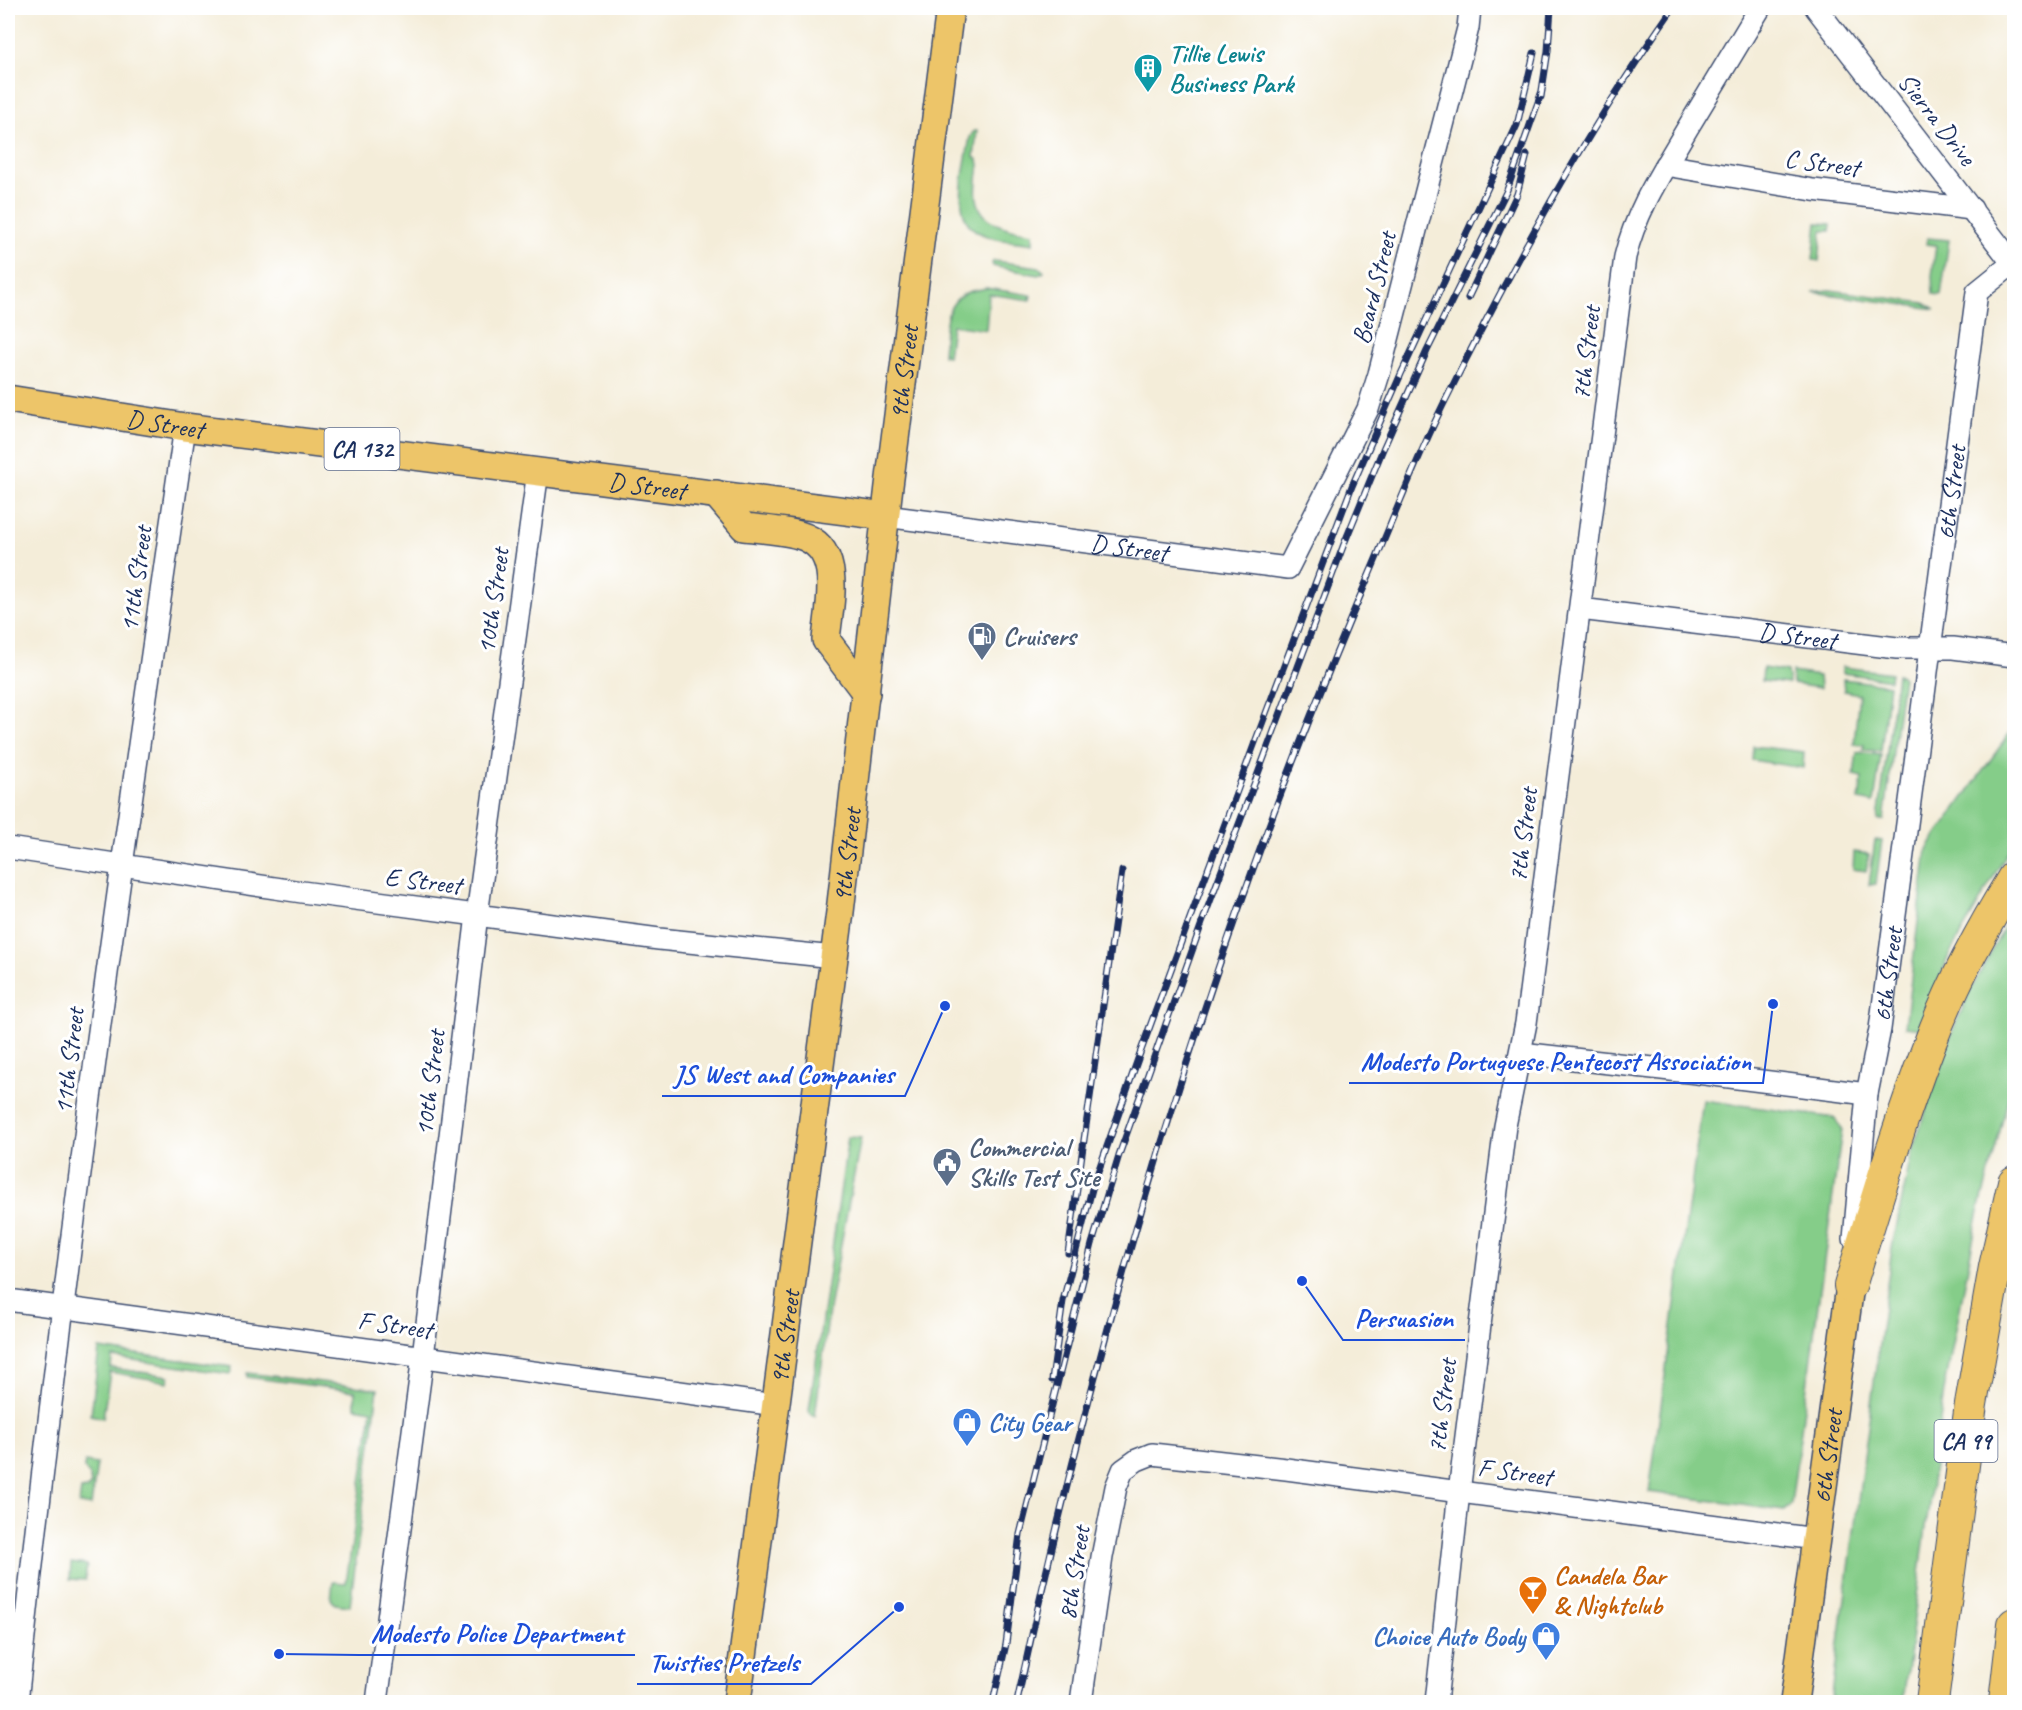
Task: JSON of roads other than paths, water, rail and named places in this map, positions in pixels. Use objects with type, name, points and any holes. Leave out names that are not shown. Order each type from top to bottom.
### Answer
[{"type":"highway","points":[[1850,1286],[1930,1041],[1957,980],[2014,877]]},
{"type":"highway","name":"CA 99","points":[[1932,1702],[1971,1404],[1995,1267],[2014,1182]]},
{"type":"highway","points":[[2005,1702],[2014,1624]]},
{"type":"main road","name":"9th Street","points":[[737,1702],[834,957],[885,516],[950,8]]},
{"type":"main road","name":"D Street","points":[[8,399],[185,427],[885,516]]},
{"type":"main road","points":[[716,494],[744,527],[801,535],[819,546],[827,556],[831,570],[826,640],[866,693]]},
{"type":"main road","name":"6th Street","points":[[1794,1702],[1850,1286]]},
{"type":"street","name":"Beard Street","points":[[1288,568],[1368,409],[1374,392],[1465,39],[1470,8]]},
{"type":"street","name":"7th Street","points":[[1436,1702],[1459,1492],[1505,1125],[1521,1053],[1625,257],[1631,233],[1665,165],[1760,8]]},
{"type":"street","name":"Sierra Drive","points":[[1816,8],[2014,264]]},
{"type":"street","name":"C Street","points":[[1665,165],[1813,190],[1972,209]]},
{"type":"street","name":"6th Street","points":[[1850,1286],[1867,1095],[1880,1029],[1977,292],[2014,264]]},
{"type":"street","name":"11th Street","points":[[17,1702],[33,1545],[63,1307],[122,864],[185,427]]},
{"type":"street","name":"10th Street","points":[[377,1702],[423,1356],[477,915],[538,471]]},
{"type":"street","name":"D Street","points":[[885,516],[1288,568]]},
{"type":"street","name":"D Street","points":[[1580,609],[1897,648],[1953,648],[2014,656]]},
{"type":"street","name":"E Street","points":[[8,848],[302,892],[659,939],[834,957]]},
{"type":"street","points":[[1521,1053],[1867,1095]]},
{"type":"street","name":"F Street","points":[[8,1300],[775,1405]]},
{"type":"street","name":"F Street","points":[[1137,1460],[1152,1454],[1168,1454],[1816,1539]]},
{"type":"street","name":"8th Street","points":[[1081,1702],[1102,1557],[1116,1487],[1123,1470],[1137,1460]]},
{"type":"railway","points":[[1541,97],[1548,51],[1551,8]]},
{"type":"railway","points":[[1017,1702],[1085,1414],[1166,1129],[1211,988],[1260,849],[1313,710],[1414,468],[1469,354],[1522,252],[1579,152],[1673,8]]},
{"type":"railway","points":[[1052,1380],[1063,1301],[1092,1189],[1139,1056],[1352,486],[1401,374],[1517,125],[1534,53]]},
{"type":"railway","points":[[993,1702],[1006,1644],[1020,1534],[1092,1244],[1119,1155],[1202,923],[1344,544],[1427,351],[1507,190],[1542,91]]},
{"type":"railway","points":[[1468,298],[1517,194],[1527,155]]},
{"type":"railway","points":[[1068,1253],[1122,871]]},
{"type":"place","name":"Tillie Lewis Business Park","points":[[1148,94]]},
{"type":"place","name":"Cruisers","points":[[982,662]]},
{"type":"place","name":"Modesto Portuguese Pentecost Association","points":[[1773,1004]]},
{"type":"place","name":"JS West and Companies","points":[[945,1006]]},
{"type":"place","name":"Commercial Skills Test Site","points":[[947,1188]]},
{"type":"place","name":"Persuasion","points":[[1302,1281]]},
{"type":"place","name":"City Gear","points":[[967,1448]]},
{"type":"place","name":"Twisties Pretzels","points":[[899,1607]]},
{"type":"place","name":"Candela Bar & Nightclub","points":[[1533,1616]]},
{"type":"place","name":"Modesto Police Department","points":[[279,1654]]},
{"type":"place","name":"Choice Auto Body","points":[[1546,1662]]}]
